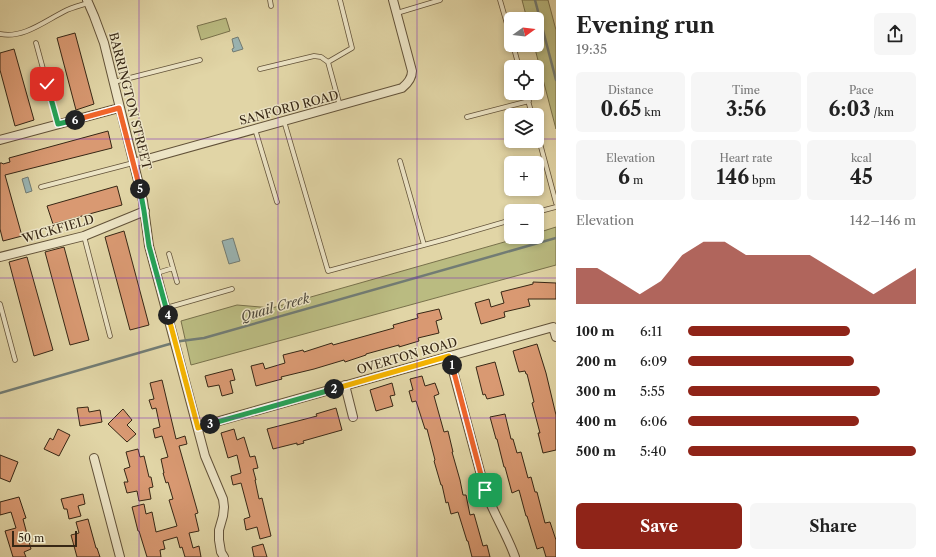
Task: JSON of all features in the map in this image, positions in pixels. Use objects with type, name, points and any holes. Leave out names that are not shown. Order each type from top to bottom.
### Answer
[{"type":"street","points":[[393,0],[396,13]]},
{"type":"street","name":"BARRINGTON STREET","points":[[87,1],[104,43],[144,211],[148,238],[205,456],[223,499],[224,507],[219,530],[219,540],[221,552],[224,557]]},
{"type":"street","name":"SANFORD ROAD","points":[[133,163],[402,88],[410,80],[412,75],[411,63],[396,13]]},
{"type":"street","points":[[0,140],[119,108]]},
{"type":"street","name":"WICKFIELD","points":[[0,257],[84,236],[144,211]]},
{"type":"street","name":"OVERTON ROAD","points":[[198,428],[553,327],[556,337]]},
{"type":"street","points":[[449,356],[485,490],[515,557]]},
{"type":"street","points":[[345,385],[353,417]]},
{"type":"street","points":[[94,458],[120,557]]},
{"type":"lane","points":[[270,0],[271,6]]},
{"type":"lane","points":[[328,62],[352,48],[340,0]]},
{"type":"lane","points":[[396,13],[440,0]]},
{"type":"lane","points":[[500,0],[504,14]]},
{"type":"lane","points":[[0,34],[13,34],[26,31],[87,1]]},
{"type":"lane","points":[[36,43],[58,124]]},
{"type":"lane","points":[[260,69],[314,56],[321,56],[328,62],[340,106]]},
{"type":"lane","points":[[114,82],[200,60]]},
{"type":"lane","points":[[467,117],[528,101],[530,108]]},
{"type":"lane","points":[[284,122],[328,270],[504,222]]},
{"type":"lane","points":[[255,129],[277,202]]},
{"type":"lane","points":[[541,148],[556,203]]},
{"type":"lane","points":[[400,161],[424,245]]},
{"type":"lane","points":[[41,187],[133,163]]},
{"type":"lane","points":[[544,210],[556,207]]},
{"type":"lane","points":[[84,236],[110,336]]},
{"type":"lane","points":[[169,254],[177,282]]},
{"type":"lane","points":[[157,273],[173,268]]},
{"type":"lane","points":[[166,308],[232,289]]},
{"type":"lane","points":[[0,304],[15,360]]},
{"type":"green space","points":[[522,0],[548,0],[556,30],[556,129],[544,83],[544,60],[538,60],[536,52],[544,52],[544,12],[525,12]]},
{"type":"green space","points":[[226,18],[230,31],[201,40],[197,26]]},
{"type":"green space","points":[[556,227],[556,265],[191,365],[181,321],[237,305],[272,308],[504,242],[504,244],[544,244],[544,231]]},
{"type":"water","points":[[238,37],[243,49],[233,52],[232,49],[234,48],[232,39]]},
{"type":"water","points":[[28,177],[32,191],[26,193],[22,179]]},
{"type":"water","points":[[233,238],[240,261],[229,264],[222,241]]},
{"type":"building","points":[[75,33],[94,104],[76,110],[57,38]]},
{"type":"building","points":[[14,49],[34,120],[15,126],[0,70],[0,53]]},
{"type":"building","points":[[108,131],[112,148],[5,175],[22,236],[3,241],[0,229],[0,163],[3,164],[10,162],[9,158]]},
{"type":"building","points":[[117,186],[122,205],[53,224],[47,206]]},
{"type":"building","points":[[124,231],[149,325],[130,330],[105,237]]},
{"type":"building","points":[[64,247],[89,340],[70,345],[45,252]]},
{"type":"building","points":[[27,257],[53,350],[34,356],[9,262]]},
{"type":"building","points":[[533,282],[556,283],[556,299],[528,299],[530,306],[504,312],[505,317],[481,324],[475,303],[489,299],[491,307],[504,303],[501,292],[533,284]]},
{"type":"building","points":[[439,309],[442,319],[436,321],[439,333],[418,338],[419,341],[399,347],[399,345],[366,354],[345,362],[344,360],[281,377],[282,379],[256,386],[251,366],[263,363],[265,369],[285,363],[283,355],[303,350],[304,352],[332,343],[333,345],[394,328],[393,325],[418,318],[417,314]]},
{"type":"building","points":[[537,344],[556,415],[556,450],[543,453],[538,433],[540,433],[532,403],[534,402],[527,374],[525,371],[519,372],[513,351]]},
{"type":"building","points":[[495,362],[504,395],[487,399],[485,394],[483,395],[476,367]]},
{"type":"building","points":[[232,369],[235,380],[230,381],[233,393],[222,396],[219,385],[208,387],[205,376]]},
{"type":"building","points":[[422,376],[425,386],[435,383],[439,394],[434,396],[444,432],[448,431],[463,495],[466,495],[470,515],[474,514],[483,546],[487,545],[490,557],[472,557],[458,512],[451,514],[448,502],[446,503],[427,429],[425,429],[416,401],[412,402],[409,391],[413,390],[410,379]]},
{"type":"building","points":[[162,380],[176,439],[185,436],[187,444],[179,446],[198,513],[195,514],[199,531],[189,533],[193,548],[199,546],[201,557],[185,557],[182,547],[180,548],[177,537],[163,541],[165,549],[160,550],[161,557],[147,557],[132,507],[144,504],[146,514],[152,512],[156,532],[177,526],[169,500],[173,499],[168,482],[166,483],[163,473],[161,459],[168,457],[162,436],[155,438],[153,429],[160,427],[156,408],[152,409],[149,400],[154,399],[150,383]]},
{"type":"building","points":[[392,383],[395,395],[390,396],[393,406],[376,411],[370,390]]},
{"type":"building","points":[[88,407],[89,412],[100,410],[102,422],[80,426],[77,408]]},
{"type":"building","points":[[336,408],[342,430],[303,441],[304,443],[297,445],[297,443],[273,449],[267,429],[317,416],[316,414]]},
{"type":"building","points":[[123,409],[132,420],[127,425],[136,434],[127,442],[108,424]]},
{"type":"building","points":[[505,414],[511,439],[513,439],[517,453],[521,452],[528,478],[531,477],[535,492],[537,492],[545,523],[550,522],[556,540],[556,557],[546,557],[543,547],[537,549],[519,490],[512,493],[490,417]]},
{"type":"building","points":[[58,429],[70,435],[59,456],[44,449],[50,438],[53,440]]},
{"type":"building","points":[[234,429],[237,440],[244,437],[250,457],[255,456],[258,468],[253,469],[255,480],[259,499],[262,498],[271,536],[260,539],[257,527],[246,530],[244,519],[250,517],[241,483],[233,485],[231,476],[241,473],[237,455],[228,458],[221,433]]},
{"type":"building","points":[[138,449],[140,457],[144,456],[153,487],[149,488],[151,499],[139,501],[137,491],[127,493],[124,482],[128,482],[124,469],[130,467],[126,452]]},
{"type":"building","points":[[0,455],[18,462],[10,482],[0,478]]},
{"type":"building","points":[[83,494],[85,504],[78,506],[81,516],[69,519],[67,509],[64,509],[61,499]]},
{"type":"building","points":[[19,497],[26,518],[23,519],[31,549],[24,552],[26,557],[13,557],[5,531],[16,528],[11,512],[0,515],[0,502]]},
{"type":"building","points":[[88,519],[100,557],[77,557],[71,535],[79,533],[76,522]]},
{"type":"building","points":[[263,544],[267,557],[254,557],[252,547]]},
{"type":"waterway","points":[[535,0],[556,80]]},
{"type":"waterway","name":"Quail Creek","points":[[0,393],[166,345],[181,341],[204,338],[556,238]]},
{"type":"route","points":[[47,84],[58,124],[119,108],[143,202],[149,246],[198,428],[449,356],[485,490]]}]
